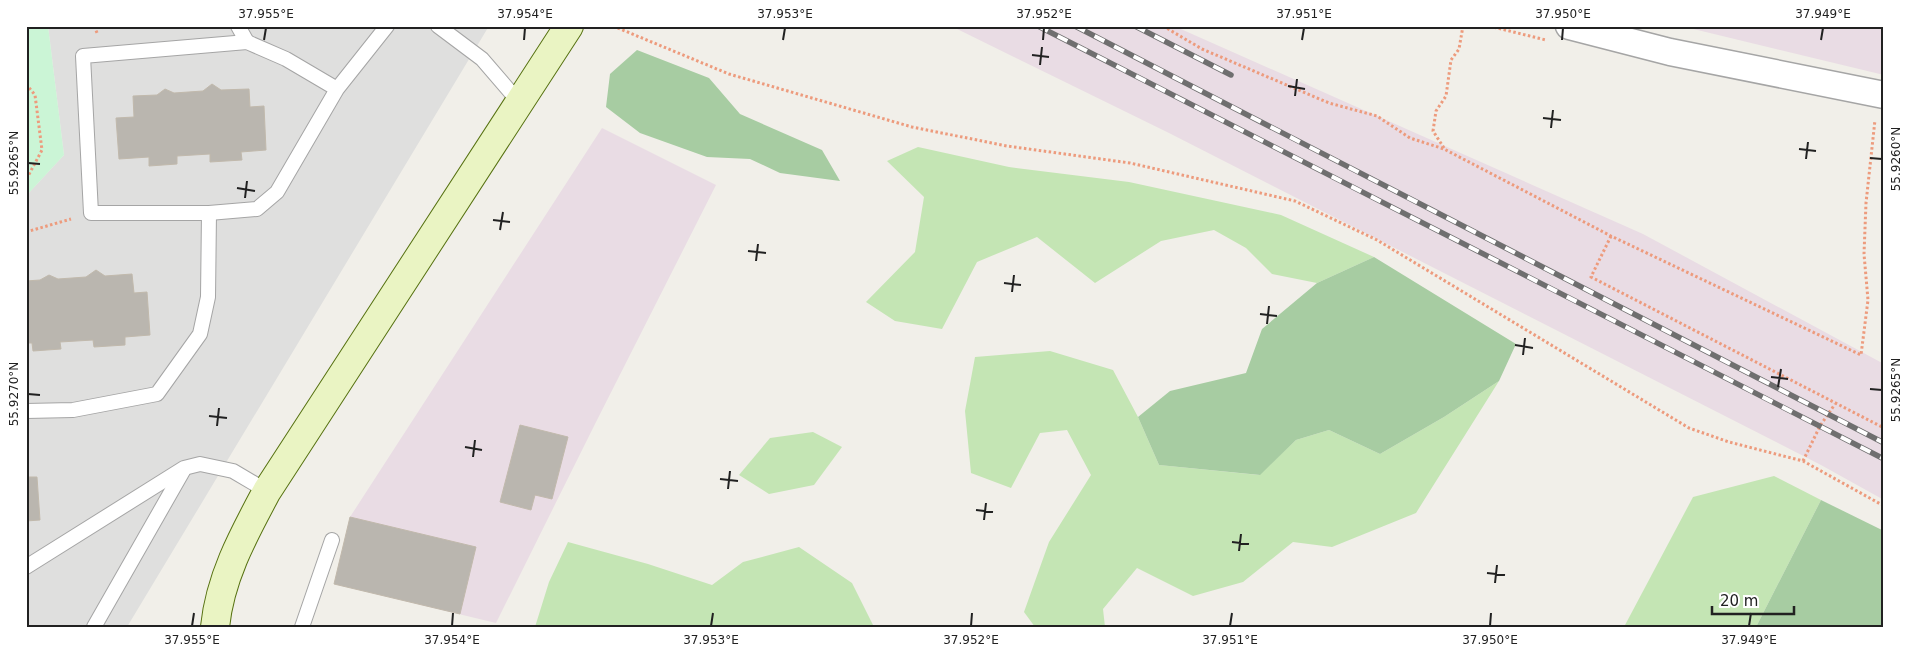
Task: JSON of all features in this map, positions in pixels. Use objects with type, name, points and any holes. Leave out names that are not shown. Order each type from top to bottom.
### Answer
[{"type":"street","points":[[215,627],[222,590],[233,558],[267,491],[569,26]]},
{"type":"street","points":[[1569,26],[1670,52],[1881,94]]},
{"type":"lane","points":[[238,26],[247,42]]},
{"type":"lane","points":[[337,89],[286,59],[247,42],[83,56],[91,214],[208,213],[256,209],[278,192],[337,89],[387,26]]},
{"type":"lane","points":[[438,26],[482,59],[519,102]]},
{"type":"lane","points":[[26,412],[73,410],[157,394],[200,334],[208,297],[208,213]]},
{"type":"lane","points":[[26,567],[184,468],[200,464],[233,471],[267,491]]},
{"type":"lane","points":[[94,627],[184,468]]},
{"type":"lane","points":[[302,627],[332,540]]},
{"type":"path","points":[[613,26],[729,74],[912,127],[1006,146],[1130,163],[1294,201],[1377,240],[1688,428],[1729,442],[1803,461],[1884,506]]},
{"type":"path","points":[[1163,26],[1202,49],[1329,103],[1377,116],[1410,138],[1444,149],[1611,236],[1861,355],[1868,300],[1864,254],[1866,203],[1881,94]]},
{"type":"path","points":[[1444,149],[1432,132],[1436,111],[1446,96],[1451,60],[1459,49],[1463,26]]},
{"type":"path","points":[[26,84],[35,95],[42,150],[26,180]]},
{"type":"path","points":[[26,232],[91,214]]},
{"type":"path","points":[[1611,236],[1590,277],[1884,428]]},
{"type":"path","points":[[1803,461],[1820,426],[1835,404]]},
{"type":"shaded area","points":[[48,26],[489,26],[127,627],[26,627],[26,196],[64,155]]},
{"type":"shaded area","points":[[951,26],[1174,26],[1643,234],[1884,364],[1884,500],[1821,465],[1169,133]]},
{"type":"shaded area","points":[[1681,26],[1884,26],[1884,75]]},
{"type":"shaded area","points":[[602,128],[716,185],[496,623],[334,584],[350,517]]},
{"type":"green space","points":[[26,26],[48,26],[64,155],[26,196]]},
{"type":"green space","points":[[637,50],[709,78],[740,114],[822,150],[840,181],[780,173],[750,159],[707,157],[640,133],[606,107],[610,74]]},
{"type":"green space","points":[[918,147],[1009,167],[1129,182],[1281,215],[1374,257],[1317,283],[1272,274],[1246,248],[1214,230],[1161,241],[1095,283],[1037,237],[977,262],[942,329],[895,321],[866,302],[915,252],[924,197],[887,161]]},
{"type":"green space","points":[[1374,257],[1516,344],[1499,381],[1444,417],[1380,454],[1329,430],[1296,440],[1260,475],[1159,465],[1138,417],[1170,391],[1246,373],[1262,329],[1317,283]]},
{"type":"green space","points":[[1050,351],[1113,370],[1138,417],[1159,465],[1259,475],[1296,440],[1329,430],[1380,454],[1444,417],[1499,381],[1416,513],[1332,547],[1293,542],[1243,582],[1193,596],[1137,568],[1103,609],[1105,627],[1035,627],[1024,612],[1049,542],[1091,475],[1067,430],[1040,433],[1011,488],[971,473],[965,411],[975,357]]},
{"type":"green space","points":[[813,432],[842,447],[814,485],[769,494],[739,475],[770,438]]},
{"type":"green space","points":[[1774,476],[1821,500],[1756,627],[1624,627],[1693,497]]},
{"type":"green space","points":[[1821,500],[1884,531],[1884,627],[1756,627]]},
{"type":"green space","points":[[568,542],[648,564],[712,585],[743,562],[799,547],[852,583],[874,627],[535,627],[549,582]]},
{"type":"building","points":[[212,84],[221,90],[249,89],[250,107],[264,106],[266,150],[241,152],[242,160],[210,162],[210,154],[177,156],[177,164],[149,166],[149,157],[119,159],[116,118],[134,117],[133,96],[157,95],[165,89],[174,93],[203,91]]},
{"type":"building","points":[[96,270],[105,276],[132,274],[134,293],[147,292],[150,335],[125,337],[125,345],[94,347],[93,340],[60,342],[61,349],[33,351],[32,343],[26,343],[26,281],[40,280],[49,275],[58,279],[86,277]]},
{"type":"building","points":[[520,425],[568,437],[552,499],[535,495],[531,510],[500,502]]},
{"type":"building","points":[[26,477],[37,477],[40,520],[26,521]]},
{"type":"building","points":[[350,517],[476,547],[460,614],[334,584]]},
{"type":"railway","points":[[1038,26],[1884,459]]},
{"type":"railway","points":[[1075,26],[1884,443]]},
{"type":"railway","points":[[1135,26],[1231,75]]}]
